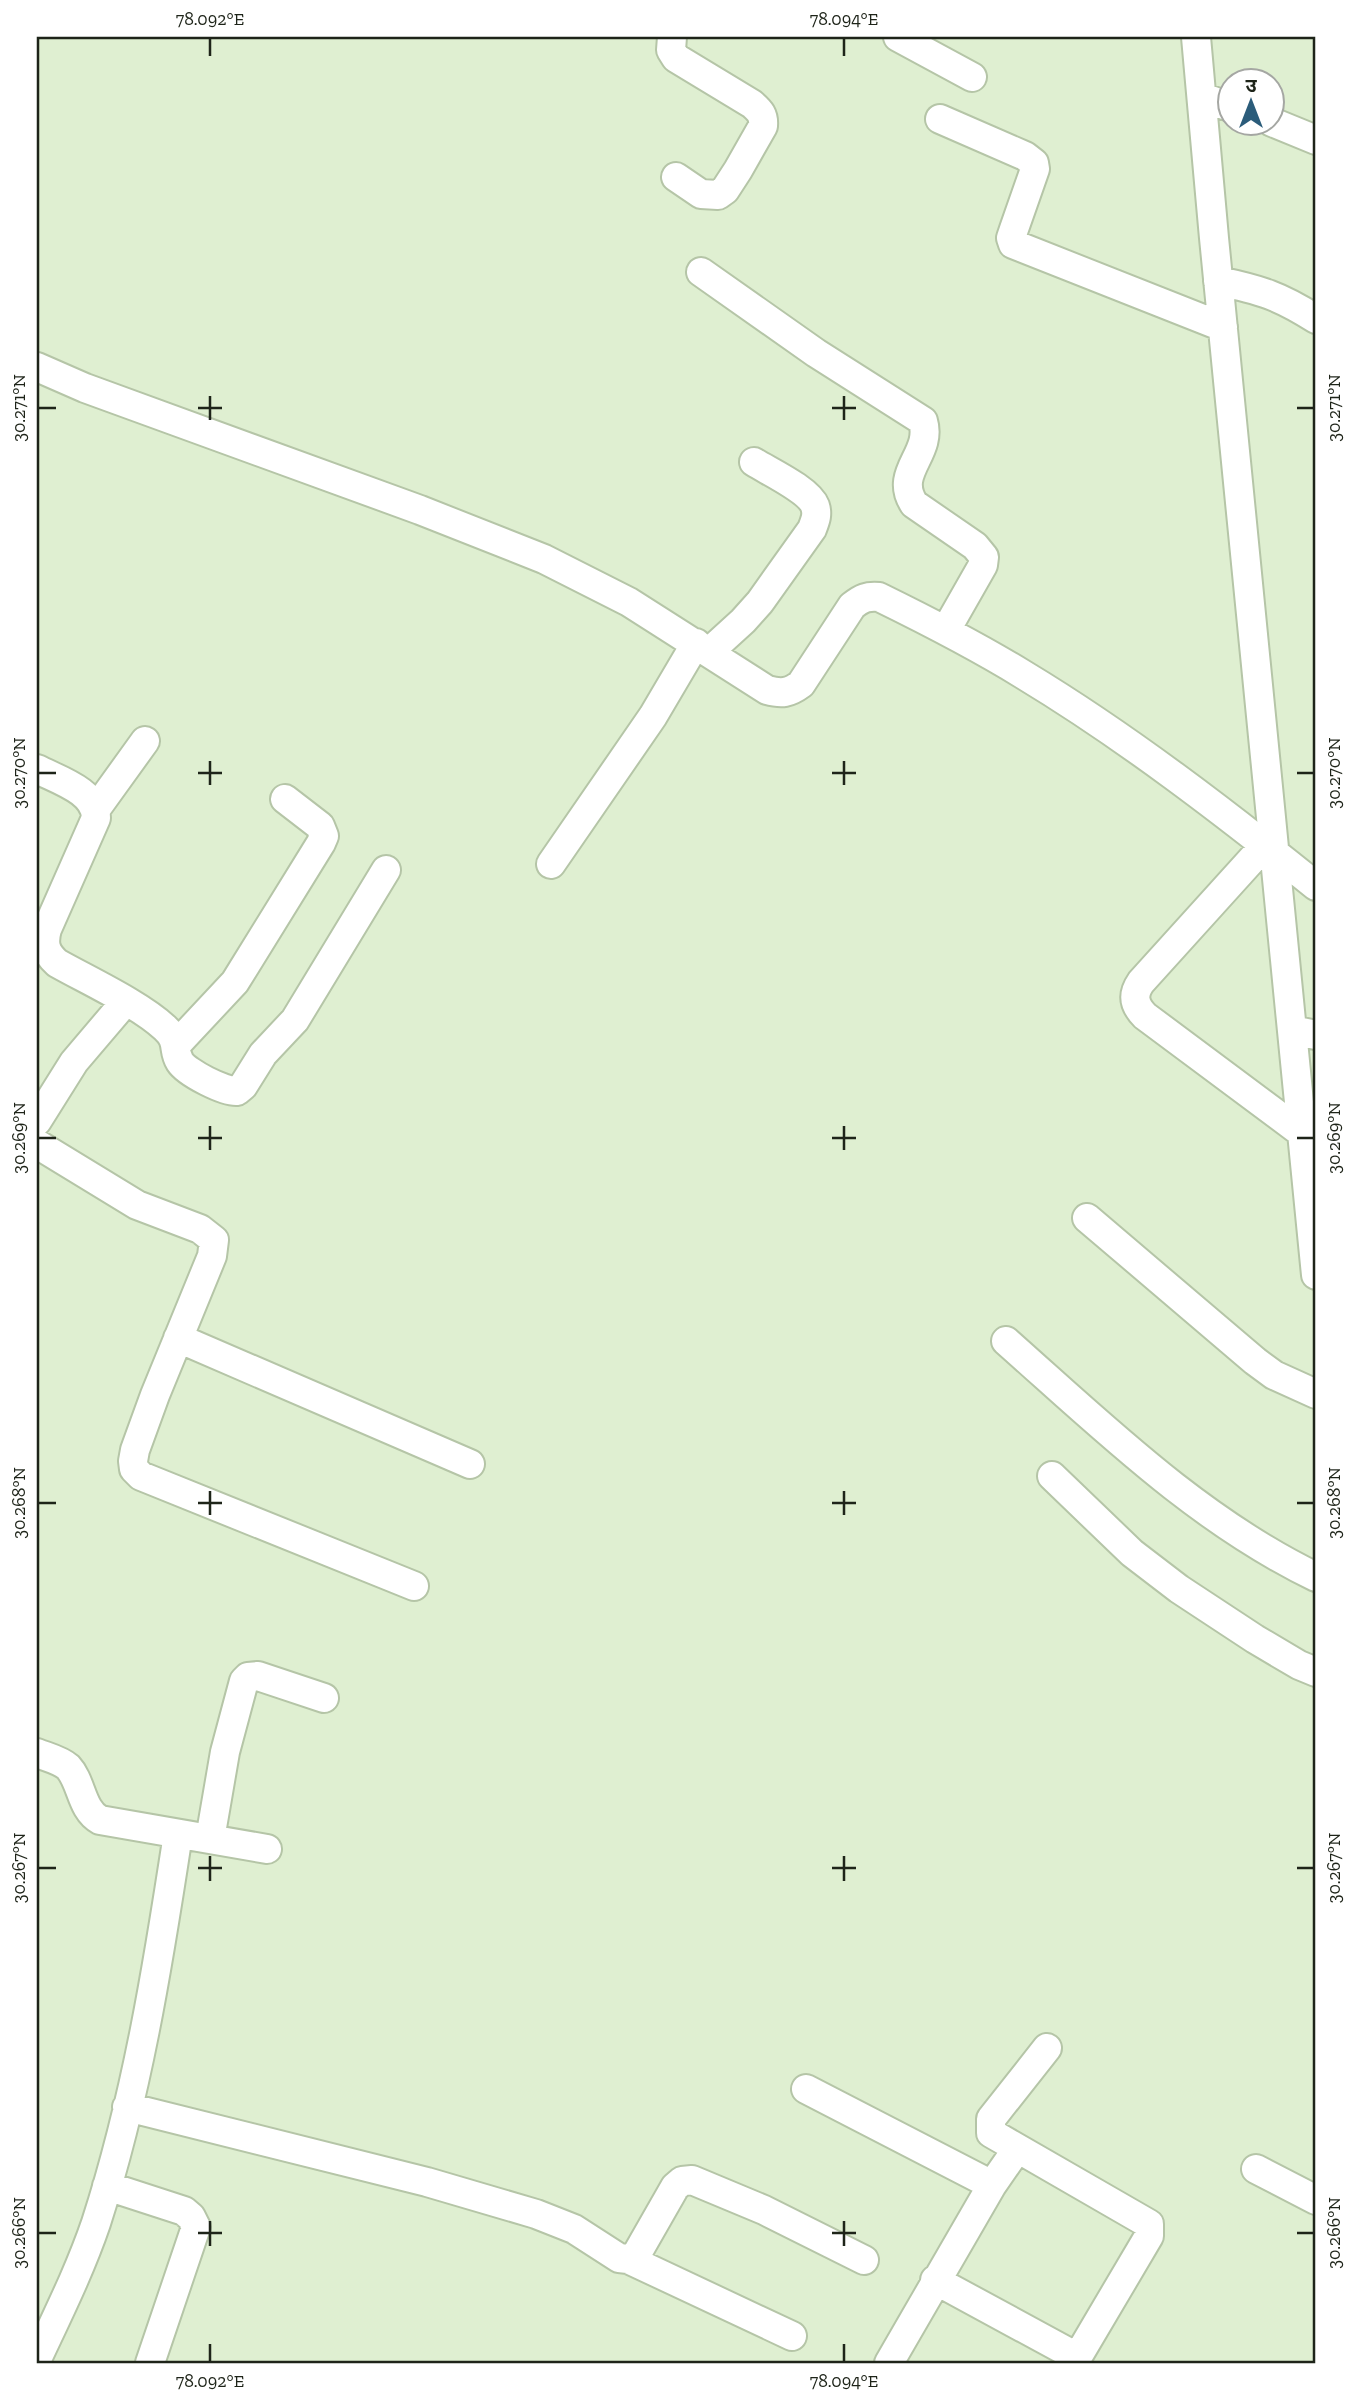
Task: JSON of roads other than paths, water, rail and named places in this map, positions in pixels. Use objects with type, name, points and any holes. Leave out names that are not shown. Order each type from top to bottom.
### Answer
[{"type":"street","points":[[672,37],[671,50],[676,58],[752,104],[764,118],[763,126],[738,170],[725,190],[718,195],[701,194],[676,177]]},
{"type":"street","points":[[898,37],[972,77]]},
{"type":"street","points":[[1196,37],[1270,849],[1304,1033],[1302,1133],[1316,1275]]},
{"type":"street","points":[[1202,97],[1216,102]]},
{"type":"street","points":[[940,119],[1025,156],[1034,163],[1035,169],[1014,229],[1013,244],[1223,327]]},
{"type":"street","points":[[1286,128],[1316,140]]},
{"type":"street","points":[[701,272],[816,353],[923,421],[925,440],[908,475],[907,494],[914,504],[975,546],[984,557],[983,565],[946,630]]},
{"type":"street","points":[[1218,281],[1277,296],[1316,319]]},
{"type":"street","points":[[37,368],[420,510],[544,559],[629,602],[767,690],[780,694],[791,692],[801,684],[852,606],[868,596],[879,597],[946,630],[1026,676],[1109,731],[1316,886]]},
{"type":"street","points":[[551,864],[703,648],[743,621],[760,602],[812,529],[816,509],[811,500],[803,492],[754,462]]},
{"type":"street","points":[[96,809],[145,741]]},
{"type":"street","points":[[37,769],[91,799],[96,809],[96,818],[47,929],[45,948],[57,963],[158,1022],[173,1037],[182,1064],[227,1090],[237,1091],[243,1086],[263,1054],[295,1020],[386,870]]},
{"type":"street","points":[[177,1044],[235,982],[321,843],[324,836],[320,826],[285,799]]},
{"type":"street","points":[[1270,849],[1141,982],[1136,989],[1135,999],[1137,1009],[1144,1016],[1302,1133]]},
{"type":"street","points":[[37,1121],[74,1062],[125,1002]]},
{"type":"street","points":[[37,1144],[137,1205],[200,1229],[214,1240],[212,1256],[135,1450],[134,1469],[141,1476],[415,1586]]},
{"type":"street","points":[[1087,1218],[1255,1361],[1274,1375],[1316,1394]]},
{"type":"street","points":[[178,1338],[470,1464]]},
{"type":"street","points":[[1006,1341],[1153,1471],[1238,1532],[1316,1577]]},
{"type":"street","points":[[1052,1476],[1132,1553],[1179,1589],[1255,1639],[1316,1672]]},
{"type":"street","points":[[211,1839],[225,1752],[244,1681],[253,1675],[258,1676],[324,1698]]},
{"type":"street","points":[[37,1753],[59,1761],[68,1768],[95,1818],[107,1823],[267,1849]]},
{"type":"street","points":[[37,2359],[69,2292],[107,2186],[156,1979],[178,1834]]},
{"type":"street","points":[[935,2280],[1075,2360],[1149,2236],[1149,2224],[991,2133],[992,2119],[1047,2048]]},
{"type":"street","points":[[806,2089],[992,2185]]},
{"type":"street","points":[[127,2107],[428,2182],[551,2218],[574,2229],[619,2258],[628,2259],[793,2336]]},
{"type":"street","points":[[889,2363],[935,2280],[1017,2149]]},
{"type":"street","points":[[1256,2169],[1316,2200]]},
{"type":"street","points":[[628,2259],[635,2257],[641,2248],[675,2187],[682,2181],[692,2180],[764,2210],[864,2260]]},
{"type":"street","points":[[107,2186],[184,2211],[191,2217],[195,2227],[150,2363]]}]
